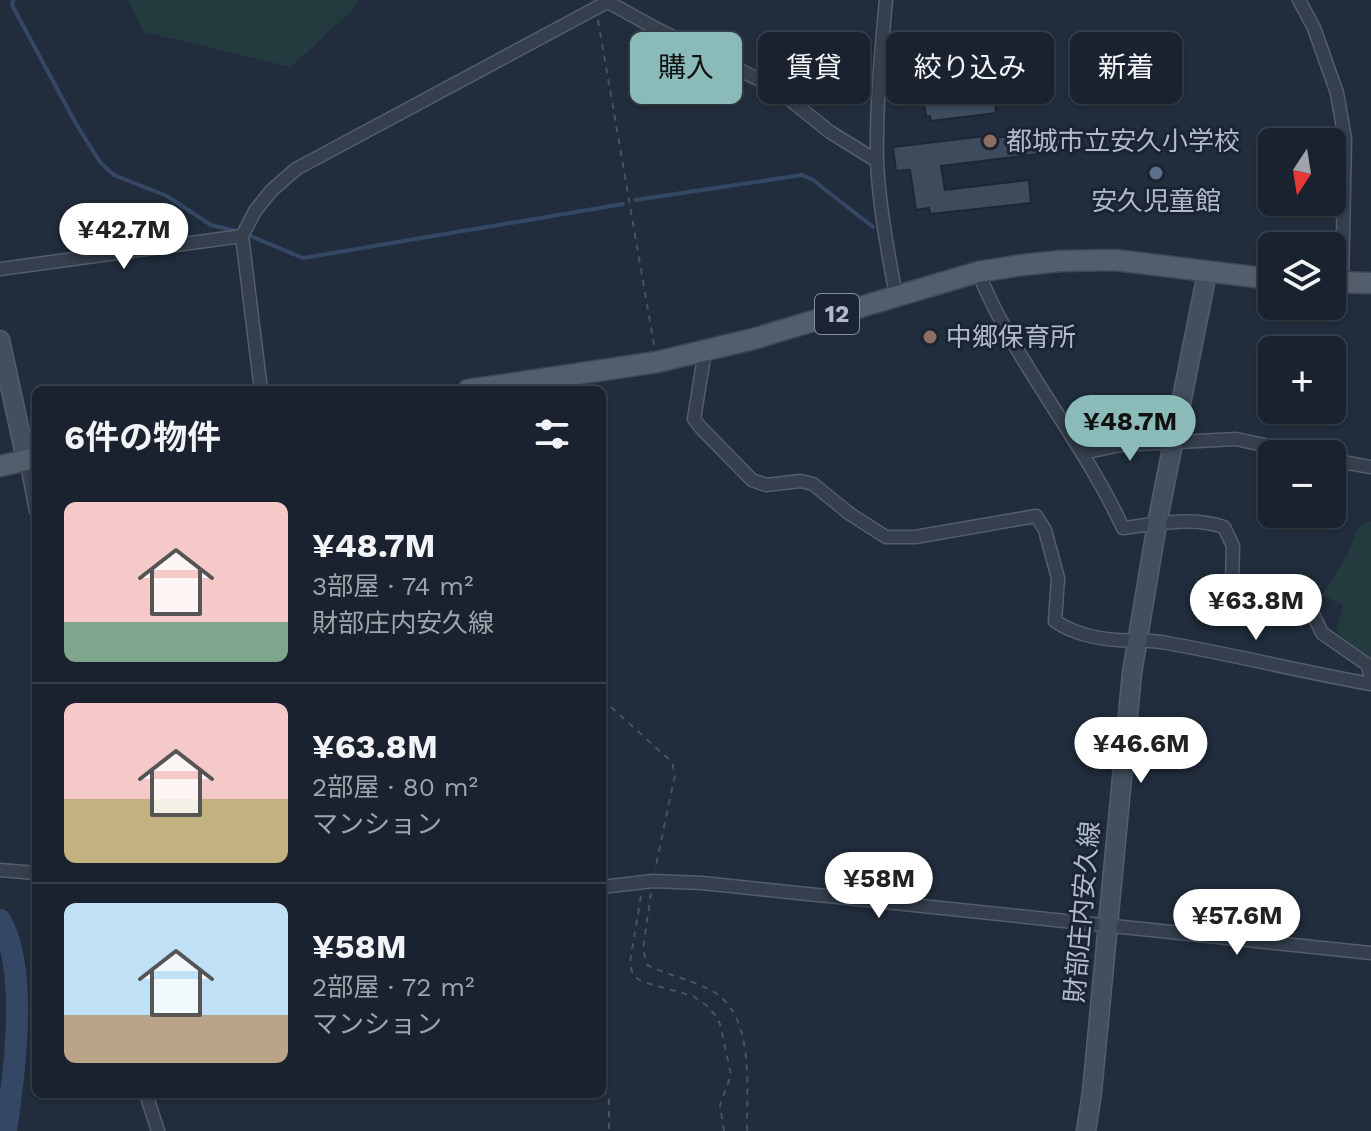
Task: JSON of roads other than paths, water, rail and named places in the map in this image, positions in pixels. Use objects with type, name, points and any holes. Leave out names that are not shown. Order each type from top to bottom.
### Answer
[{"type":"main road","name":"12","points":[[495,386],[657,362],[705,351],[978,272],[1061,261],[1115,260],[1258,278]]},
{"type":"main road","name":"財部庄内安久線","points":[[1086,1131],[1136,640],[1207,273]]},
{"type":"main road","points":[[1346,282],[1371,283]]},
{"type":"main road","points":[[0,340],[31,458],[0,466]]},
{"type":"street","points":[[886,0],[877,161],[896,296]]},
{"type":"street","points":[[1299,0],[1314,28],[1337,93],[1345,139],[1340,232]]},
{"type":"street","points":[[261,386],[242,236],[255,211],[271,191],[296,169],[601,2],[774,87],[830,132],[877,161]]},
{"type":"street","points":[[0,269],[242,236]]},
{"type":"street","points":[[705,351],[694,419],[752,480],[766,485],[801,481],[813,484],[850,514],[886,537],[915,537],[1036,516],[1045,530],[1058,578],[1055,621],[1069,630],[1117,640],[1160,642],[1219,652],[1311,673],[1371,682],[1368,665],[1322,633],[1311,610],[1240,591],[1232,581],[1233,546],[1224,527],[1209,522],[1184,521],[1123,528],[1107,492],[1016,350],[978,272]]},
{"type":"street","points":[[1083,453],[1121,445],[1236,439],[1258,444]]},
{"type":"street","points":[[1346,463],[1371,467]]},
{"type":"street","points":[[0,870],[32,873]]},
{"type":"street","points":[[606,886],[648,881],[702,883],[1371,953]]},
{"type":"street","points":[[147,1098],[158,1131]]},
{"type":"waterway","points":[[13,0],[12,5],[100,162],[114,175],[167,196],[211,225],[236,231]]},
{"type":"waterway","points":[[635,200],[802,175],[813,180],[873,227]]},
{"type":"waterway","points":[[248,235],[303,258],[623,204]]},
{"type":"waterway","points":[[0,920],[9,941],[17,994],[13,1082],[6,1131]]},
{"type":"place","name":"都城市立安久小学校","points":[[990,141]]},
{"type":"place","name":"安久児童館","points":[[1156,173]]},
{"type":"place","name":"中郷保育所","points":[[930,337]]}]
